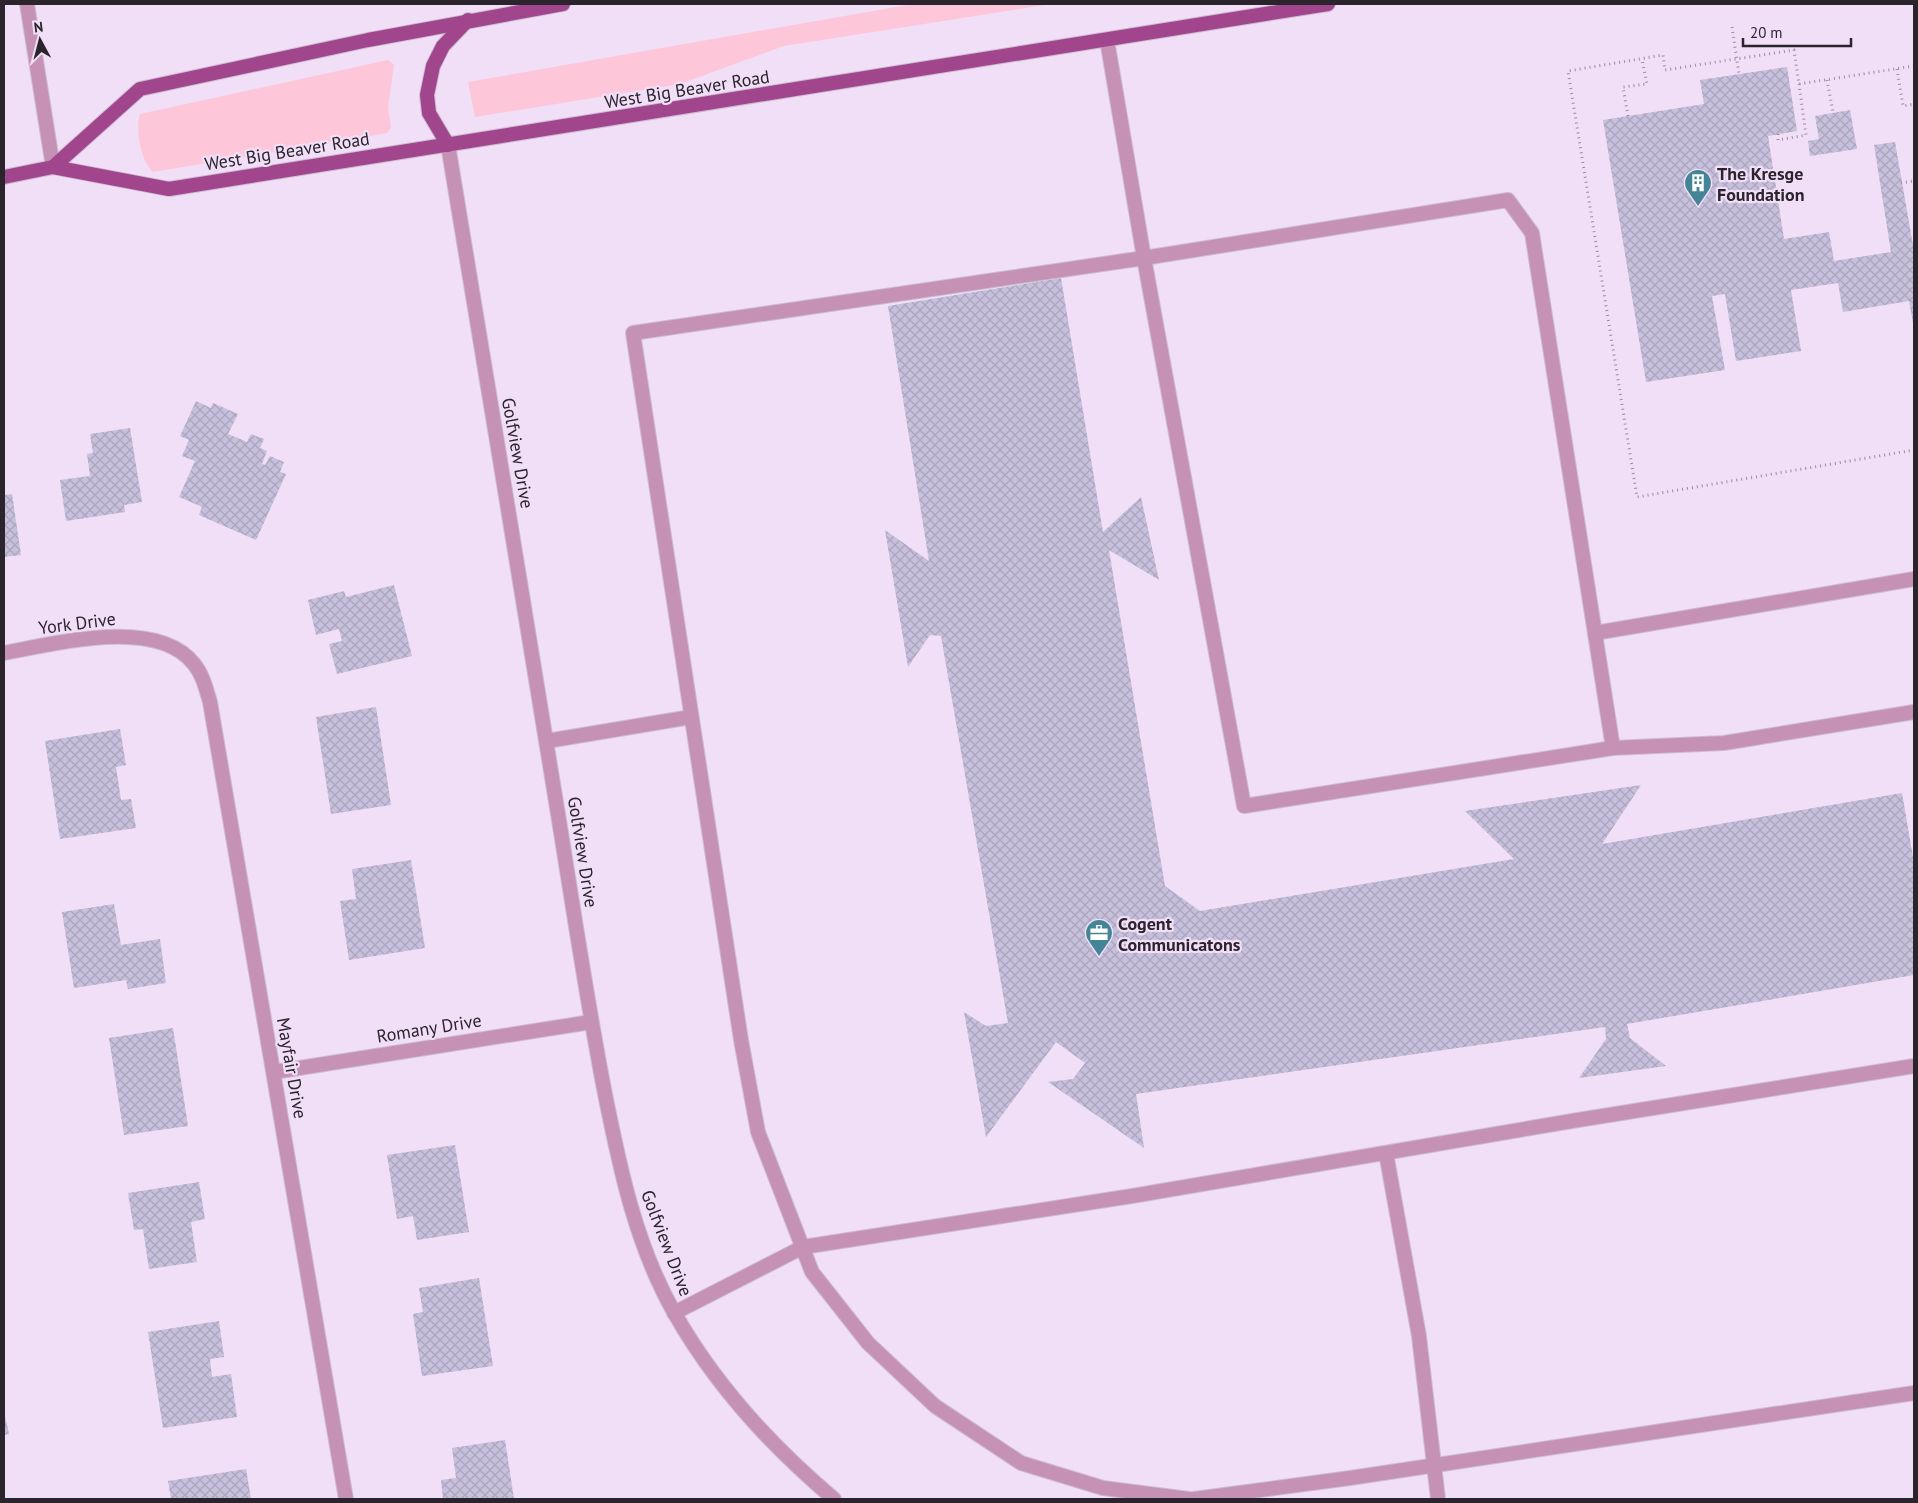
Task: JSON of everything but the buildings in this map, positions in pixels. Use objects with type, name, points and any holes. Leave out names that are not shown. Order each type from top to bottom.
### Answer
[{"type":"main road","points":[[53,167],[140,89],[468,20],[563,4]]},
{"type":"main road","name":"West Big Beaver Road","points":[[4,177],[53,167],[170,189],[1328,4]]},
{"type":"main road","points":[[448,145],[430,113],[427,95],[433,66],[443,46],[468,20]]},
{"type":"street","points":[[27,4],[53,167]]},
{"type":"street","points":[[1107,40],[1144,258],[1244,806],[1612,748],[1724,744],[1914,712]]},
{"type":"street","name":"Golfview Drive","points":[[448,145],[547,741],[591,1022],[622,1178],[644,1244],[674,1313],[723,1387],[762,1434],[834,1499]]},
{"type":"street","points":[[1189,1499],[1103,1488],[1021,1463],[935,1406],[868,1343],[812,1272],[758,1132],[741,1040],[633,333],[1144,258],[1508,200],[1532,233],[1612,748]]},
{"type":"street","points":[[1595,633],[1914,583]]},
{"type":"street","name":"York Drive","points":[[4,653],[96,637],[123,635],[148,639],[182,652]]},
{"type":"street","name":"Mayfair Drive","points":[[182,652],[193,662],[201,675],[210,702],[346,1499]]},
{"type":"street","points":[[547,741],[691,717]]},
{"type":"street","name":"Romany Drive","points":[[274,1072],[591,1022]]},
{"type":"street","points":[[674,1313],[802,1247],[1132,1196],[1914,1066]]},
{"type":"street","points":[[1386,1153],[1419,1336],[1432,1466],[1438,1499]]},
{"type":"street","points":[[1194,1499],[1432,1466],[1914,1393]]},
{"type":"path","points":[[1732,27],[1739,74]]},
{"type":"path","points":[[1778,134],[1778,140],[1806,135],[1794,50],[1665,70],[1662,55],[1568,71],[1637,497],[1914,450]]},
{"type":"path","points":[[1628,116],[1623,87],[1646,84],[1642,59]]},
{"type":"path","points":[[1799,84],[1914,66]]},
{"type":"path","points":[[1897,69],[1903,106],[1914,104]]},
{"type":"path","points":[[1827,80],[1832,112]]},
{"type":"path","points":[[1901,183],[1914,181]]},
{"type":"shaded area","points":[[913,4],[1051,4],[784,46],[680,84],[475,117],[468,82]]},
{"type":"shaded area","points":[[388,60],[394,65],[388,107],[391,128],[387,133],[153,172],[145,161],[140,145],[138,128],[140,114]]},
{"type":"place","name":"The Kresge Foundation","points":[[1698,207]]},
{"type":"place","name":"Cogent Communicatons","points":[[1099,957]]}]
